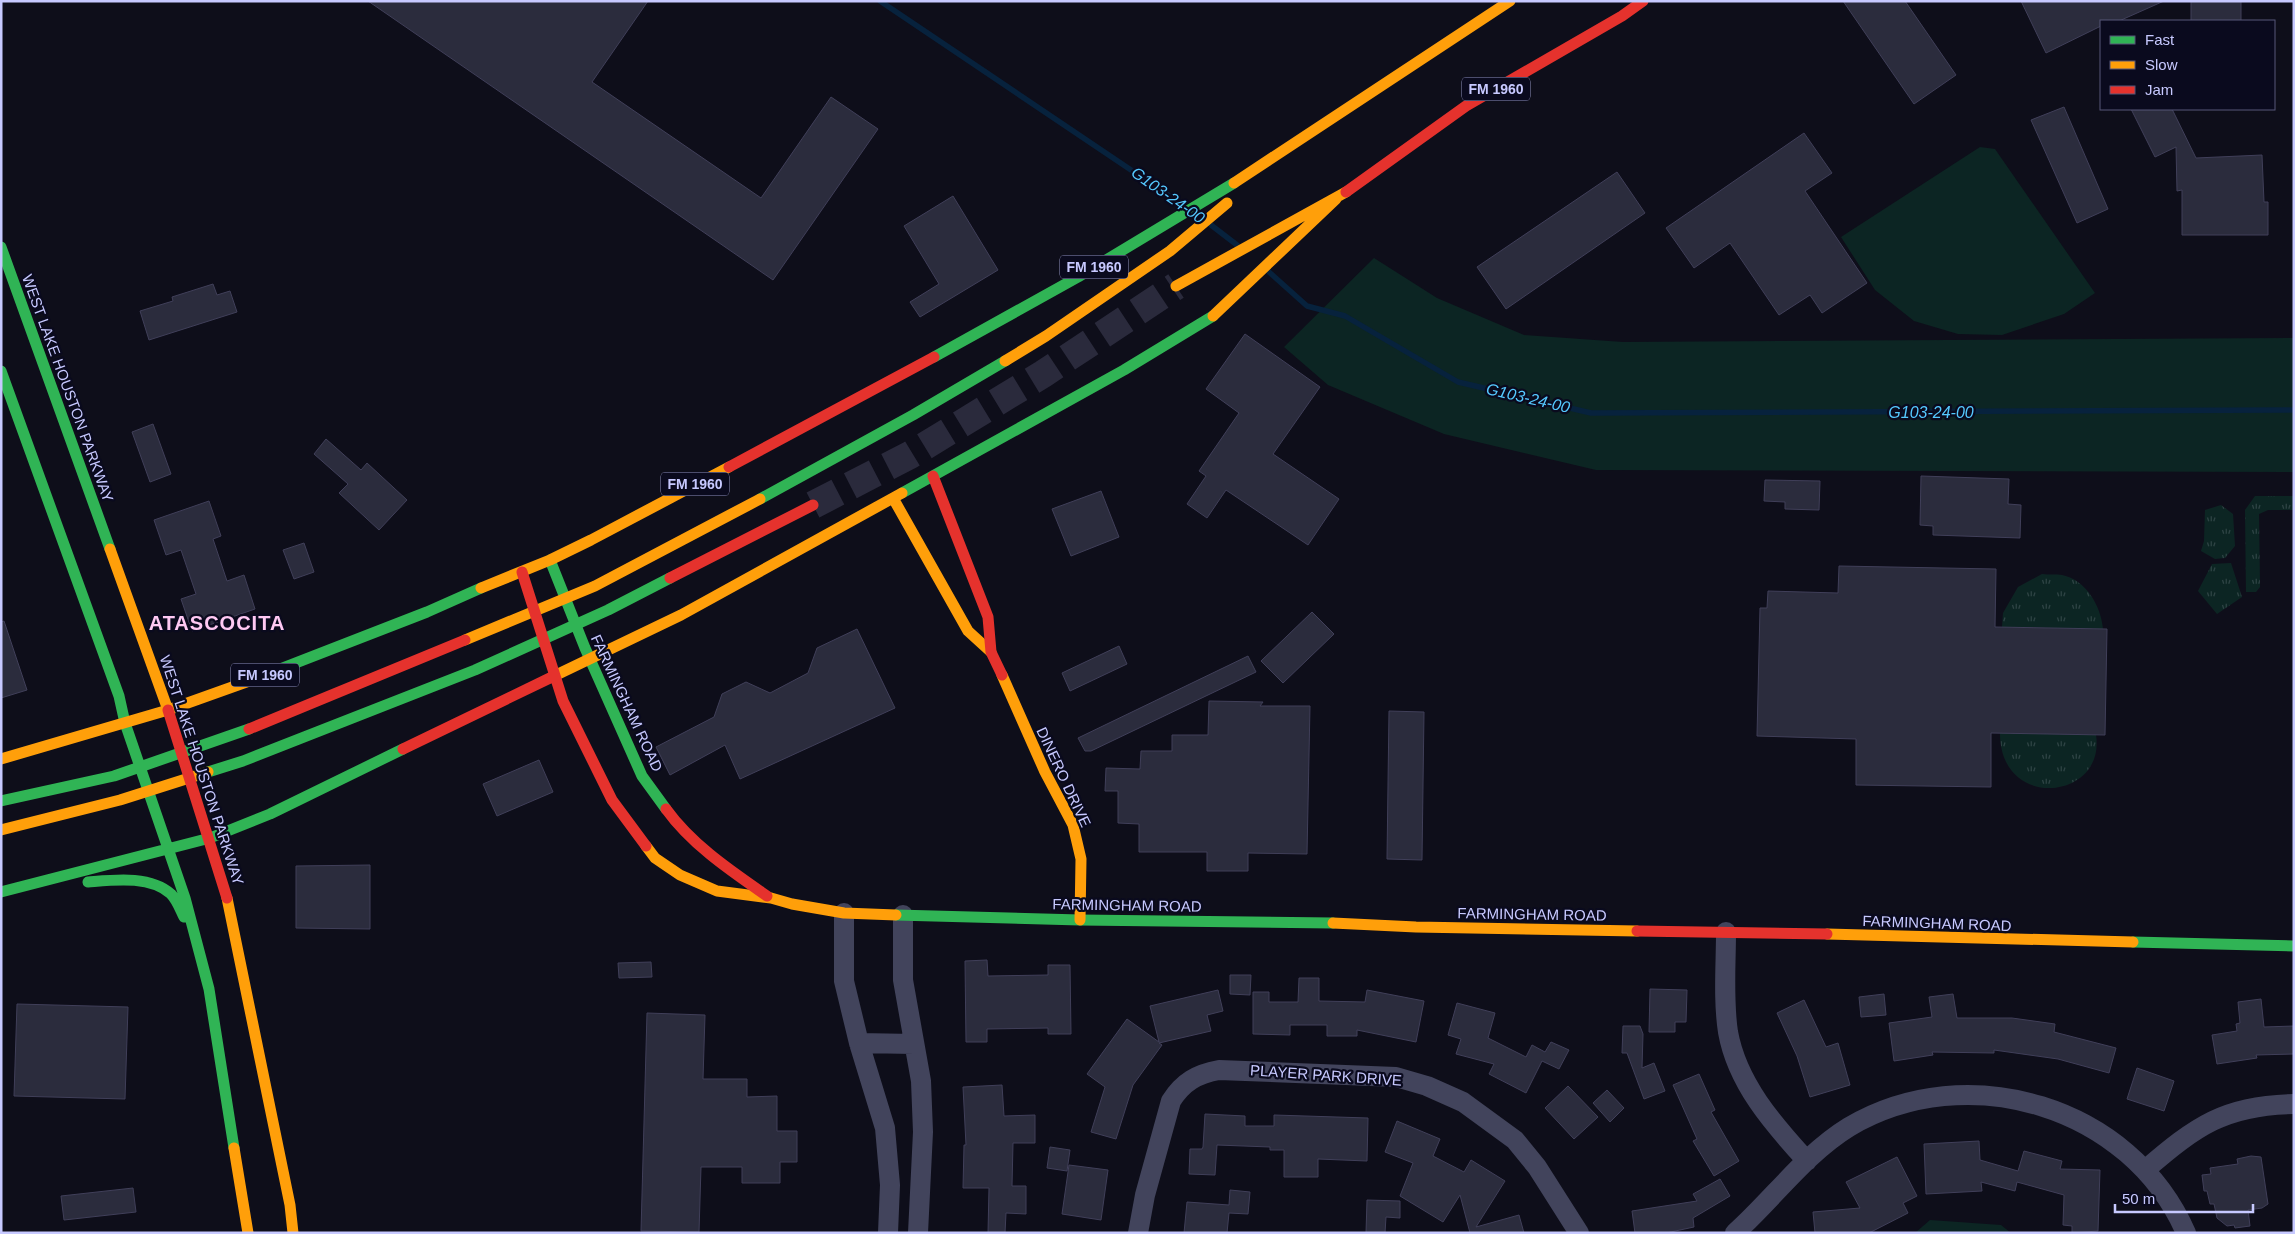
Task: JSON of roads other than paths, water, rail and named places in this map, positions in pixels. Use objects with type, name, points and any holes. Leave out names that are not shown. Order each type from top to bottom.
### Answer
[{"type":"main road","name":"FM 1960","points":[[1,759],[168,710],[427,612],[465,594],[550,560],[1042,297],[1297,144],[1510,1]]},
{"type":"main road","name":"FM 1960","points":[[1176,286],[1336,199],[1466,106],[1622,16],[1643,1]]},
{"type":"main road","name":"FM 1960","points":[[1,801],[114,776],[232,736],[594,586],[796,480],[913,415],[1046,336],[1170,251],[1297,144]]},
{"type":"main road","name":"FM 1960","points":[[1,892],[210,838],[270,814],[681,616],[1209,320],[1336,199]]},
{"type":"main road","name":"WEST LAKE HOUSTON PARKWAY","points":[[1,247],[4,265],[168,710],[230,903],[290,1205],[293,1233]]},
{"type":"main road","points":[[1,371],[43,476],[119,696],[125,723],[185,898],[209,989],[248,1233]]},
{"type":"main road","name":"DINERO DRIVE","points":[[933,476],[988,617],[991,652],[1045,772],[1073,825],[1081,859],[1080,920]]},
{"type":"main road","name":"DINERO DRIVE","points":[[893,498],[968,631],[991,652]]},
{"type":"main road","points":[[1,830],[120,800],[243,761],[466,674],[608,610],[813,505]]},
{"type":"main road","name":"FARMINGHAM ROAD","points":[[550,560],[590,659],[642,776],[679,827],[730,870],[771,898]]},
{"type":"main road","name":"FARMINGHAM ROAD","points":[[522,572],[563,701],[612,800],[656,852],[655,858],[680,875],[717,891],[771,898],[792,904],[844,913],[1080,920],[1301,922],[1453,928],[1726,932],[2294,946]]},
{"type":"main road","points":[[695,858],[730,870]]},
{"type":"main road","points":[[17,888],[104,880],[138,881],[155,885],[170,893],[195,937]]},
{"type":"street","points":[[844,913],[844,981],[859,1042],[885,1128],[890,1185],[889,1226],[919,1227],[923,1132],[921,1081],[903,980],[903,915]]},
{"type":"street","points":[[1726,932],[1725,999],[1728,1031],[1733,1050],[1751,1090],[1787,1140],[1807,1161]]},
{"type":"street","points":[[859,1042],[914,1044]]},
{"type":"street","name":"PLAYER PARK DRIVE","points":[[1138,1233],[1145,1195],[1166,1118],[1178,1090],[1189,1080],[1204,1072],[1219,1070],[1396,1077],[1427,1086],[1463,1102],[1515,1140],[1537,1167],[1579,1233]]},
{"type":"street","points":[[1735,1233],[1828,1142],[1871,1116],[1922,1099],[1949,1095],[1980,1094],[2030,1101],[2090,1125],[2121,1147],[2145,1170],[2173,1205],[2186,1233]]},
{"type":"street","points":[[2145,1170],[2188,1134],[2210,1121],[2231,1112],[2256,1106],[2294,1104]]},
{"type":"waterway","name":"G103-24-00","points":[[880,1],[1183,205]]},
{"type":"waterway","name":"G103-24-00","points":[[1211,225],[1237,245]]},
{"type":"waterway","name":"G103-24-00","points":[[1269,272],[1307,306],[1345,316],[1458,382],[1591,413],[2294,410]]},
{"type":"tunnel","points":[[813,505],[910,455],[1043,374],[1176,286]]},
{"type":"district","name":"ATASCOCITA","points":[[217,623]]}]
